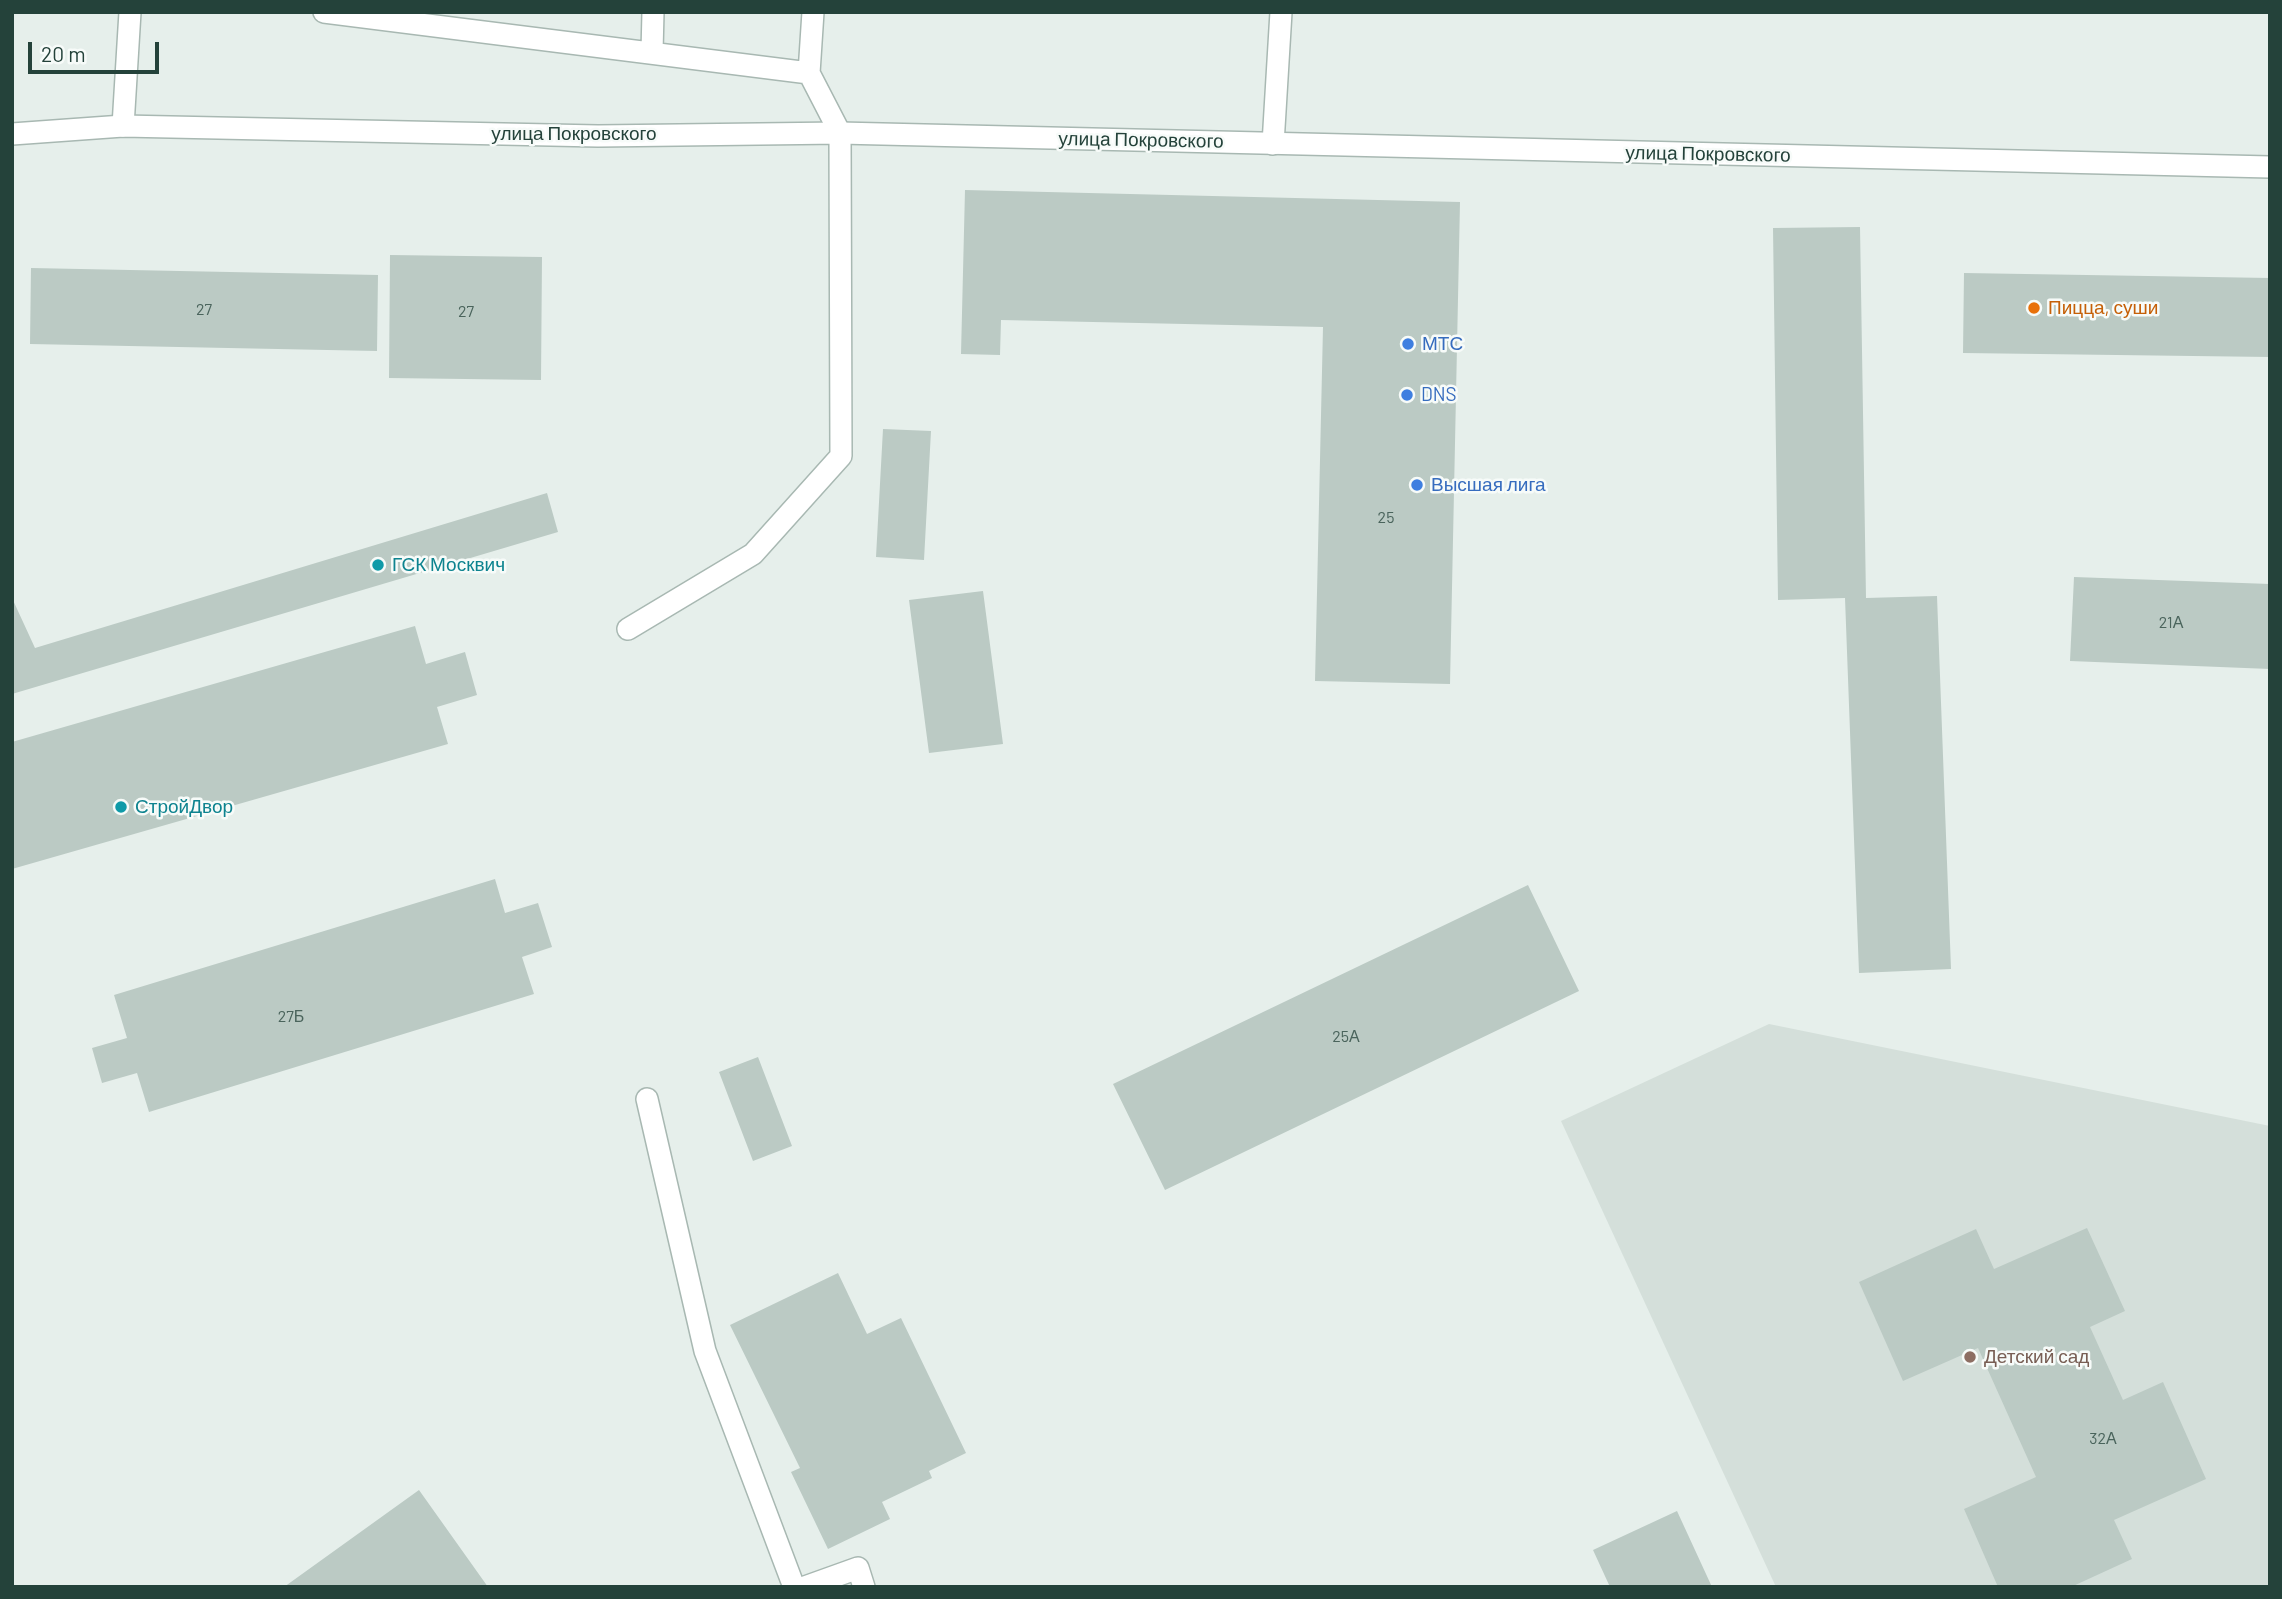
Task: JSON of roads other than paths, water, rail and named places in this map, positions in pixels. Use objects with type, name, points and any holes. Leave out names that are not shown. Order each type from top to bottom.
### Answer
[{"type":"street","points":[[123,126],[130,12]]},
{"type":"street","points":[[324,12],[809,73]]},
{"type":"street","points":[[652,52],[653,12]]},
{"type":"street","points":[[628,629],[752,554],[841,456],[840,133],[809,73],[813,12]]},
{"type":"street","points":[[1273,144],[1281,12]]},
{"type":"street","name":"улица Покровского","points":[[12,134],[123,126],[598,136],[840,133],[2270,167]]},
{"type":"street","points":[[647,1099],[705,1351],[794,1587]]},
{"type":"street","points":[[805,1587],[858,1568],[864,1587]]},
{"type":"place","name":"Пицца, суши","points":[[2034,308]]},
{"type":"place","name":"МТС","points":[[1408,344]]},
{"type":"place","name":"DNS","points":[[1407,395]]},
{"type":"place","name":"Высшая лига","points":[[1417,485]]},
{"type":"place","name":"ГСК Москвич","points":[[378,565]]},
{"type":"place","name":"СтройДвор","points":[[121,807]]},
{"type":"place","name":"Детский сад","points":[[1970,1357]]}]
